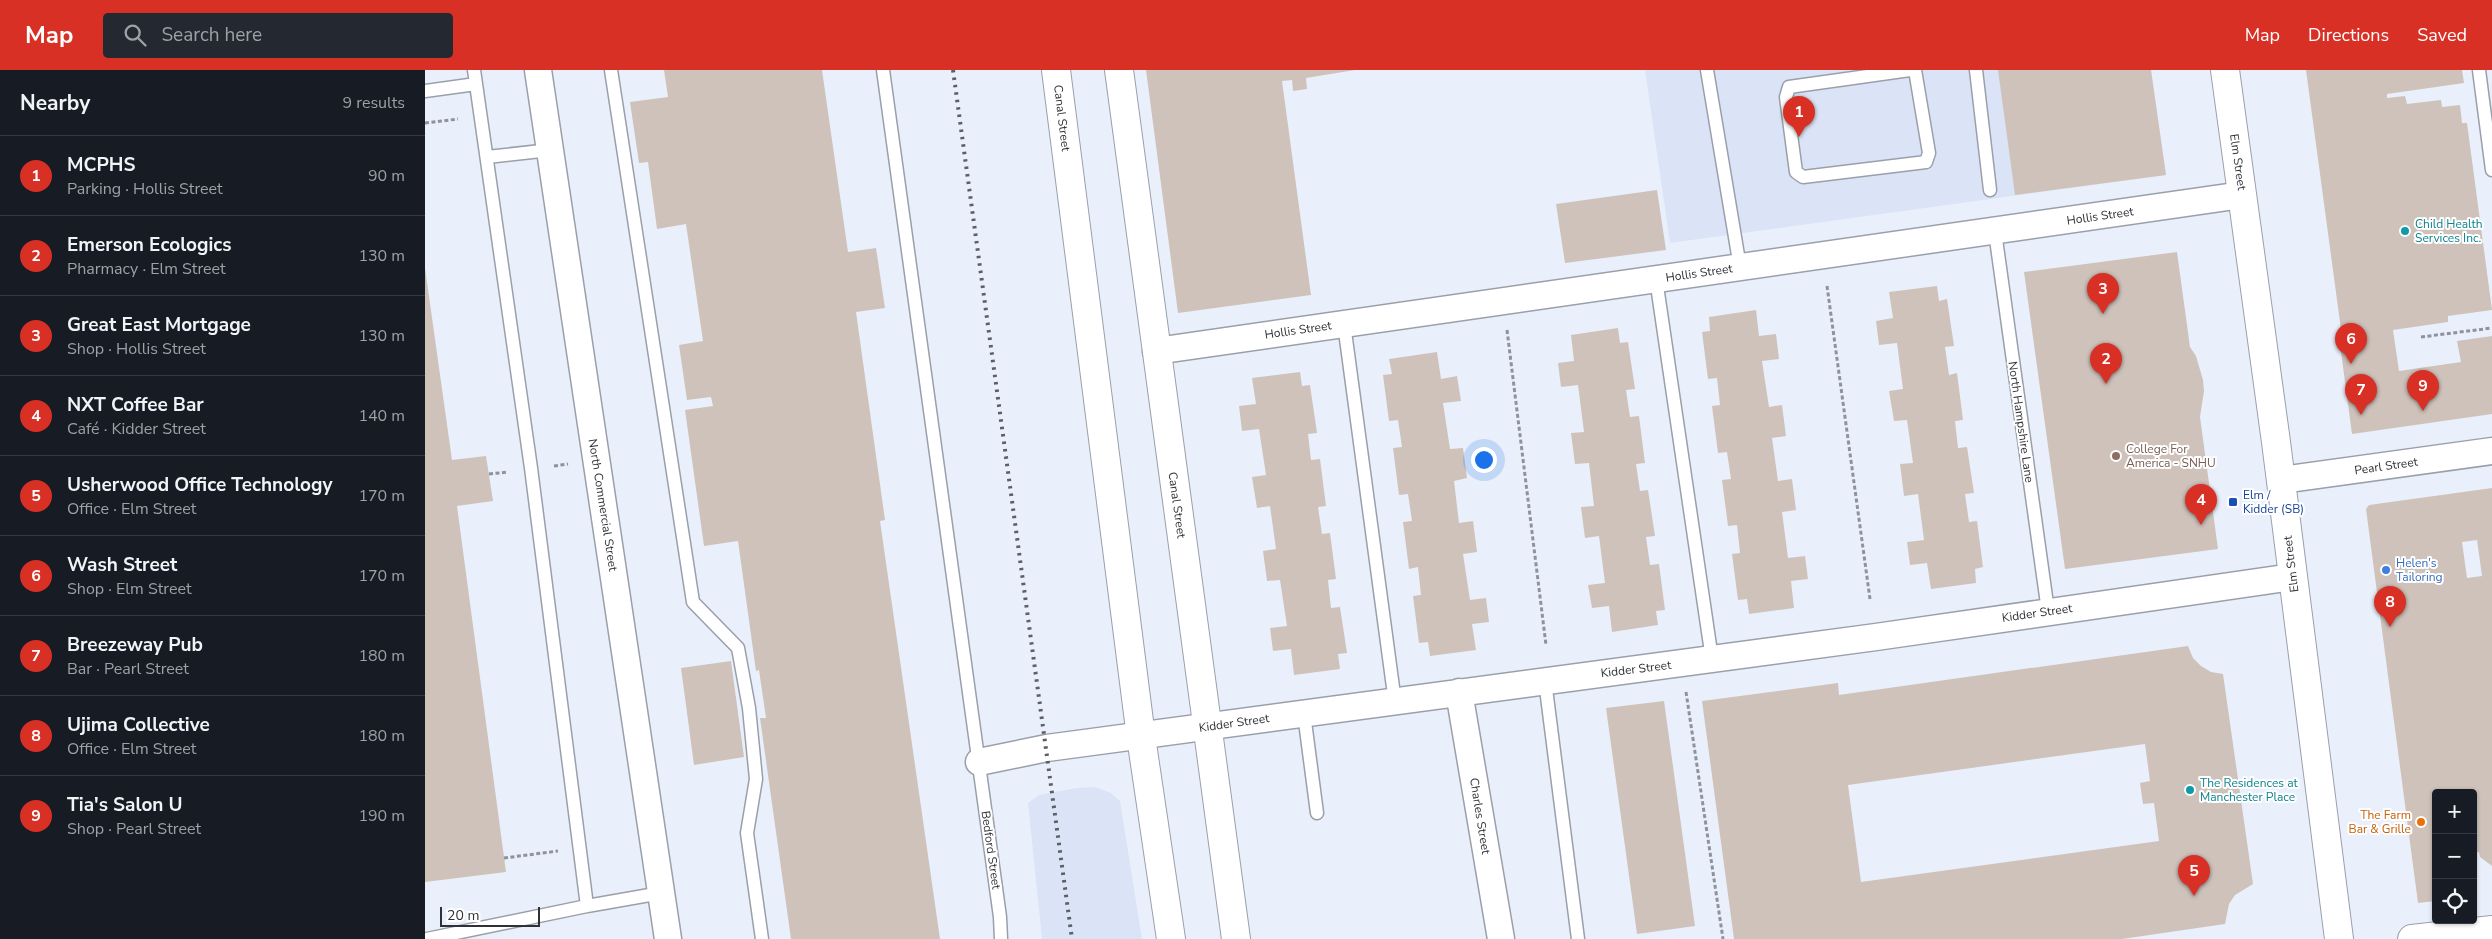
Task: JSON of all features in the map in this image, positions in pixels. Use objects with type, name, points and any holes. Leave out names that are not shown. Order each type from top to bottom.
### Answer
[{"type":"street","name":"North Commercial Street","points":[[538,70],[668,939]]},
{"type":"street","name":"Canal Street","points":[[1056,70],[1141,737],[1171,939]]},
{"type":"street","name":"Canal Street","points":[[1119,70],[1237,939]]},
{"type":"street","name":"Elm Street","points":[[2225,70],[2281,480],[2339,939]]},
{"type":"street","name":"Hollis Street","points":[[1156,351],[1995,232],[2242,195]]},
{"type":"street","name":"Pearl Street","points":[[2281,480],[2492,452]]},
{"type":"street","name":"Kidder Street","points":[[979,762],[1047,748],[1141,737],[1208,726],[1712,659],[2293,578]]},
{"type":"street","name":"Charles Street","points":[[1459,692],[1501,939]]},
{"type":"street","points":[[2412,939],[2492,930]]},
{"type":"lane","points":[[474,70],[529,459],[587,906]]},
{"type":"lane","points":[[611,70],[693,602],[737,648],[749,708],[756,779],[747,833],[762,939]]},
{"type":"lane","name":"Bedford Street","points":[[883,70],[979,762],[1000,917],[1001,939]]},
{"type":"lane","points":[[1707,70],[1740,267]]},
{"type":"lane","points":[[1910,70],[1789,87],[1786,97],[1796,172],[1803,177],[1926,162],[1929,153],[1915,70]]},
{"type":"lane","points":[[1976,70],[1990,190]]},
{"type":"lane","points":[[2479,70],[2492,170]]},
{"type":"lane","points":[[425,91],[476,84]]},
{"type":"lane","points":[[487,157],[550,150]]},
{"type":"lane","name":"North Hampshire Lane","points":[[1995,232],[2048,612]]},
{"type":"lane","points":[[1656,279],[1712,659]]},
{"type":"lane","points":[[1344,324],[1395,702]]},
{"type":"lane","points":[[1545,681],[1578,939]]},
{"type":"lane","points":[[1304,714],[1317,813]]},
{"type":"lane","points":[[427,939],[587,906],[661,893]]},
{"type":"path","points":[[425,122],[481,116]]},
{"type":"path","points":[[1827,286],[1871,599]]},
{"type":"path","points":[[1507,328],[1546,645]]},
{"type":"path","points":[[2421,337],[2492,328]]},
{"type":"path","points":[[1686,691],[1723,939]]},
{"type":"path","points":[[504,858],[561,851]]},
{"type":"shaded area","points":[[1645,70],[2151,70],[2166,175],[1670,243]]},
{"type":"shaded area","points":[[1095,787],[1111,793],[1120,801],[1142,939],[1042,939],[1028,803],[1039,795],[1077,788]]},
{"type":"building","points":[[664,70],[822,70],[848,252],[876,248],[885,308],[856,312],[885,520],[880,521],[940,939],[791,939],[760,718],[766,718],[759,670],[756,671],[738,541],[704,546],[685,410],[713,406],[711,397],[687,400],[679,345],[703,341],[686,224],[657,229],[648,162],[639,163],[630,102],[668,97]]},
{"type":"building","points":[[1146,70],[1355,70],[1306,78],[1307,89],[1293,91],[1292,80],[1282,81],[1311,295],[1178,313]]},
{"type":"building","points":[[1998,70],[2151,70],[2166,175],[2015,195]]},
{"type":"building","points":[[2306,70],[2462,70],[2464,83],[2387,94],[2387,98],[2405,96],[2407,104],[2441,100],[2442,107],[2460,105],[2462,123],[2467,123],[2492,310],[2448,316],[2448,322],[2393,330],[2399,371],[2461,362],[2457,341],[2492,336],[2492,414],[2352,434],[2339,337],[2342,337]]},
{"type":"building","points":[[1657,190],[1666,250],[1565,263],[1556,204]]},
{"type":"building","points":[[2177,252],[2190,347],[2196,356],[2203,380],[2204,391],[2200,417],[2218,549],[2065,569],[2024,272]]},
{"type":"building","points":[[425,268],[452,460],[486,456],[493,501],[457,506],[506,872],[425,882]]},
{"type":"building","points":[[1937,286],[1939,301],[1947,299],[1954,346],[1945,347],[1949,375],[1957,373],[1963,420],[1955,421],[1958,448],[1967,447],[1974,493],[1965,494],[1969,522],[1977,521],[1983,567],[1975,569],[1976,583],[1931,589],[1927,563],[1910,565],[1907,542],[1924,540],[1918,494],[1904,496],[1900,464],[1913,463],[1907,420],[1894,421],[1889,391],[1903,389],[1897,343],[1879,345],[1876,321],[1893,318],[1889,292]]},
{"type":"building","points":[[1756,310],[1759,336],[1776,334],[1779,359],[1762,361],[1769,407],[1782,405],[1786,436],[1772,438],[1778,481],[1792,479],[1796,510],[1782,512],[1788,558],[1805,556],[1808,579],[1791,581],[1794,608],[1749,614],[1747,599],[1738,600],[1732,554],[1740,553],[1737,525],[1728,526],[1722,480],[1731,479],[1727,452],[1718,453],[1712,406],[1720,405],[1717,378],[1708,379],[1702,332],[1710,331],[1709,317]]},
{"type":"building","points":[[1618,328],[1620,343],[1628,342],[1635,389],[1626,390],[1630,417],[1639,416],[1645,463],[1636,464],[1640,491],[1648,490],[1655,536],[1646,537],[1650,565],[1659,564],[1665,610],[1656,611],[1658,625],[1612,632],[1609,606],[1592,608],[1588,585],[1605,583],[1599,536],[1585,538],[1581,507],[1594,506],[1589,463],[1575,464],[1571,433],[1584,432],[1578,385],[1561,387],[1558,363],[1574,361],[1571,335]]},
{"type":"building","points":[[1437,352],[1441,379],[1457,376],[1461,401],[1443,403],[1450,449],[1463,448],[1467,478],[1454,481],[1459,523],[1473,521],[1477,552],[1463,554],[1470,600],[1486,598],[1489,622],[1472,624],[1476,650],[1430,656],[1428,642],[1419,643],[1413,596],[1421,595],[1418,567],[1409,569],[1403,522],[1412,521],[1408,494],[1399,495],[1393,448],[1402,447],[1398,420],[1389,421],[1383,375],[1392,374],[1389,359]]},
{"type":"building","points":[[1300,372],[1302,386],[1310,385],[1317,433],[1308,434],[1311,460],[1320,459],[1326,506],[1318,507],[1322,534],[1330,533],[1336,579],[1328,580],[1331,608],[1340,607],[1347,653],[1338,654],[1340,669],[1294,675],[1291,649],[1273,651],[1270,628],[1287,626],[1280,580],[1267,581],[1263,551],[1276,549],[1270,506],[1257,508],[1252,477],[1266,475],[1259,429],[1242,431],[1239,406],[1256,404],[1252,378]]},
{"type":"building","points":[[2492,488],[2492,866],[2480,857],[2479,852],[2477,852],[2477,789],[2432,789],[2432,901],[2418,903],[2366,509],[2369,505]],"holes":[[[2477,540],[2482,576],[2467,578],[2462,542]]]},
{"type":"building","name":"The Residences at Manchester Place","points":[[2188,646],[2193,658],[2201,666],[2211,672],[2223,674],[2253,884],[2235,895],[2229,904],[2225,924],[2122,939],[1734,939],[1702,701],[1838,683],[1839,695]],"holes":[[[2145,744],[2150,781],[2140,783],[2143,804],[2154,803],[2159,841],[1861,882],[1848,785]]]},
{"type":"building","points":[[731,661],[744,757],[694,765],[681,668]]},
{"type":"building","points":[[1664,701],[1695,926],[1637,934],[1606,708]]},
{"type":"railway","points":[[953,70],[1072,939]]},
{"type":"place","name":"MCPHS","points":[[1799,137]]},
{"type":"place","name":"Child Health Services Inc.","points":[[2405,231]]},
{"type":"place","name":"Great East Mortgage","points":[[2103,314]]},
{"type":"place","name":"Wash Street","points":[[2351,364]]},
{"type":"place","name":"Emerson Ecologics","points":[[2106,384]]},
{"type":"place","name":"Tia's Salon U","points":[[2423,411]]},
{"type":"place","name":"Breezeway Pub","points":[[2361,415]]},
{"type":"place","name":"College For America - SNHU","points":[[2116,456]]},
{"type":"place","name":"Elm / Kidder (SB)","points":[[2233,502]]},
{"type":"place","name":"NXT Coffee Bar","points":[[2201,525]]},
{"type":"place","name":"Helen's Tailoring","points":[[2386,570]]},
{"type":"place","name":"Ujima Collective","points":[[2390,627]]},
{"type":"place","name":"The Residences at Manchester Place","points":[[2190,790]]},
{"type":"place","name":"The Farm Bar & Grille","points":[[2421,822]]},
{"type":"place","name":"Usherwood Office Technology","points":[[2194,896]]}]
